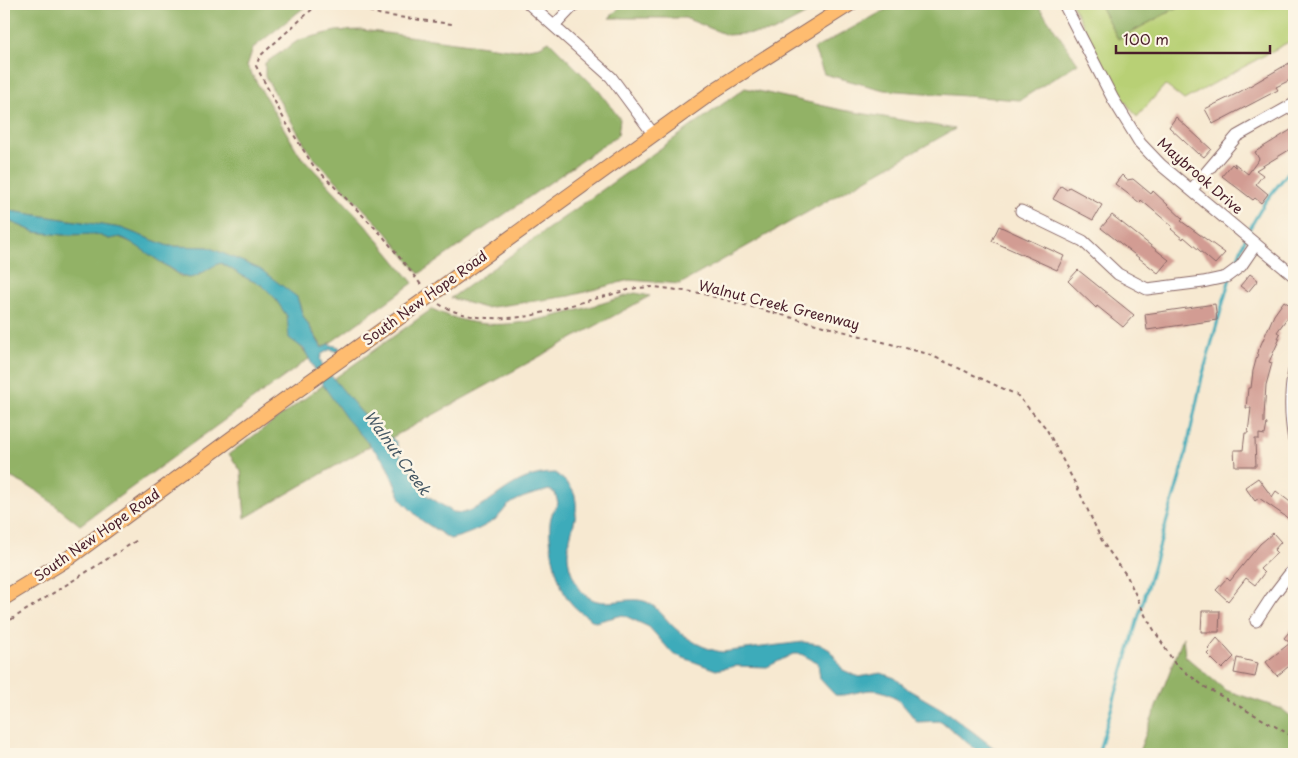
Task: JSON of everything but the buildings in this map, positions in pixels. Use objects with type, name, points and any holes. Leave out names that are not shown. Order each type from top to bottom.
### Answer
[{"type":"main road","name":"South New Hope Road","points":[[4,598],[69,558],[270,410],[718,88],[850,4]]},
{"type":"street","points":[[530,4],[611,77],[654,135]]},
{"type":"street","points":[[555,25],[575,4]]},
{"type":"street","name":"Maybrook Drive","points":[[1064,4],[1130,128],[1148,153],[1294,276]]},
{"type":"street","points":[[1192,189],[1237,136],[1294,104]]},
{"type":"street","points":[[1021,211],[1083,241],[1118,274],[1147,288],[1203,282],[1226,277],[1241,266],[1256,244]]},
{"type":"street","points":[[1294,371],[1291,398],[1294,440]]},
{"type":"street","points":[[1256,621],[1294,568]]},
{"type":"path","points":[[318,4],[258,60],[256,66],[285,121],[313,165],[382,235],[425,290]]},
{"type":"path","points":[[346,4],[382,14],[452,24]]},
{"type":"path","name":"Walnut Creek Greenway","points":[[438,304],[469,316],[512,318],[530,316],[636,288],[655,287],[718,297],[928,354],[1017,395],[1046,428],[1078,488],[1103,543],[1126,576],[1146,617],[1176,664],[1205,687],[1294,736]]},
{"type":"path","points":[[4,624],[139,539]]},
{"type":"green space","points":[[4,4],[287,4],[306,6],[253,48],[247,66],[299,154],[364,223],[413,283],[323,348],[303,316],[297,297],[208,247],[168,246],[121,228],[4,210]]},
{"type":"green space","points":[[623,4],[825,4],[773,32],[727,35],[685,18],[609,18]]},
{"type":"green space","points":[[896,4],[1037,4],[1078,63],[1020,100],[884,90],[824,74],[814,49]]},
{"type":"green space","points":[[1072,4],[1099,4],[1118,39],[1184,4],[1294,4],[1294,39],[1184,100],[1165,85],[1137,117],[1113,86]]},
{"type":"green space","points":[[1099,4],[1184,4],[1118,39]]},
{"type":"green space","points":[[362,30],[516,50],[540,46],[549,41],[599,91],[620,119],[618,135],[419,274],[387,233],[311,155],[265,76],[265,63],[299,40],[336,31]]},
{"type":"green space","points":[[745,88],[842,110],[955,129],[680,284],[629,280],[570,296],[485,308],[451,298]]},
{"type":"green space","points":[[4,219],[35,232],[64,235],[96,234],[109,239],[119,237],[135,244],[180,276],[189,278],[199,275],[211,265],[221,263],[262,285],[274,297],[287,316],[299,345],[310,358],[80,525],[36,490],[4,474]]},
{"type":"green space","points":[[635,293],[650,296],[391,438],[361,412],[332,380],[432,309],[466,321],[503,324],[521,323],[562,314]]},
{"type":"green space","points":[[323,385],[370,446],[245,518],[241,471],[229,454]]},
{"type":"green space","points":[[1183,637],[1185,656],[1225,690],[1282,709],[1294,719],[1294,754],[1138,754]]},
{"type":"water","name":"Walnut Creek","points":[[4,210],[121,228],[168,246],[208,247],[260,269],[297,297],[303,316],[322,348],[328,344],[339,347],[340,350],[337,352],[331,349],[322,354],[320,359],[323,366],[361,412],[396,442],[402,460],[421,482],[425,494],[453,512],[463,513],[475,509],[526,478],[540,474],[555,473],[574,492],[576,506],[569,545],[569,566],[578,587],[590,598],[603,602],[640,600],[647,602],[655,607],[685,636],[715,651],[722,652],[803,642],[819,644],[830,650],[843,670],[859,677],[881,673],[895,678],[909,690],[947,712],[1002,754],[981,754],[941,721],[917,722],[906,708],[894,698],[881,691],[872,690],[835,695],[820,679],[818,663],[801,654],[793,654],[767,667],[736,666],[716,670],[673,654],[649,627],[623,615],[595,622],[572,604],[562,589],[553,557],[550,535],[551,517],[558,503],[555,493],[549,490],[518,499],[509,505],[496,519],[485,526],[468,534],[450,539],[421,520],[402,501],[385,462],[346,418],[323,385],[304,349],[289,338],[287,316],[274,297],[262,285],[221,263],[197,276],[184,277],[131,242],[120,237],[109,239],[96,234],[64,235],[35,232],[4,219]]},
{"type":"waterway","points":[[1247,233],[1265,202],[1294,165]]},
{"type":"waterway","points":[[1234,268],[1245,239]]},
{"type":"waterway","points":[[1098,754],[1183,466],[1202,377],[1230,278]]}]
